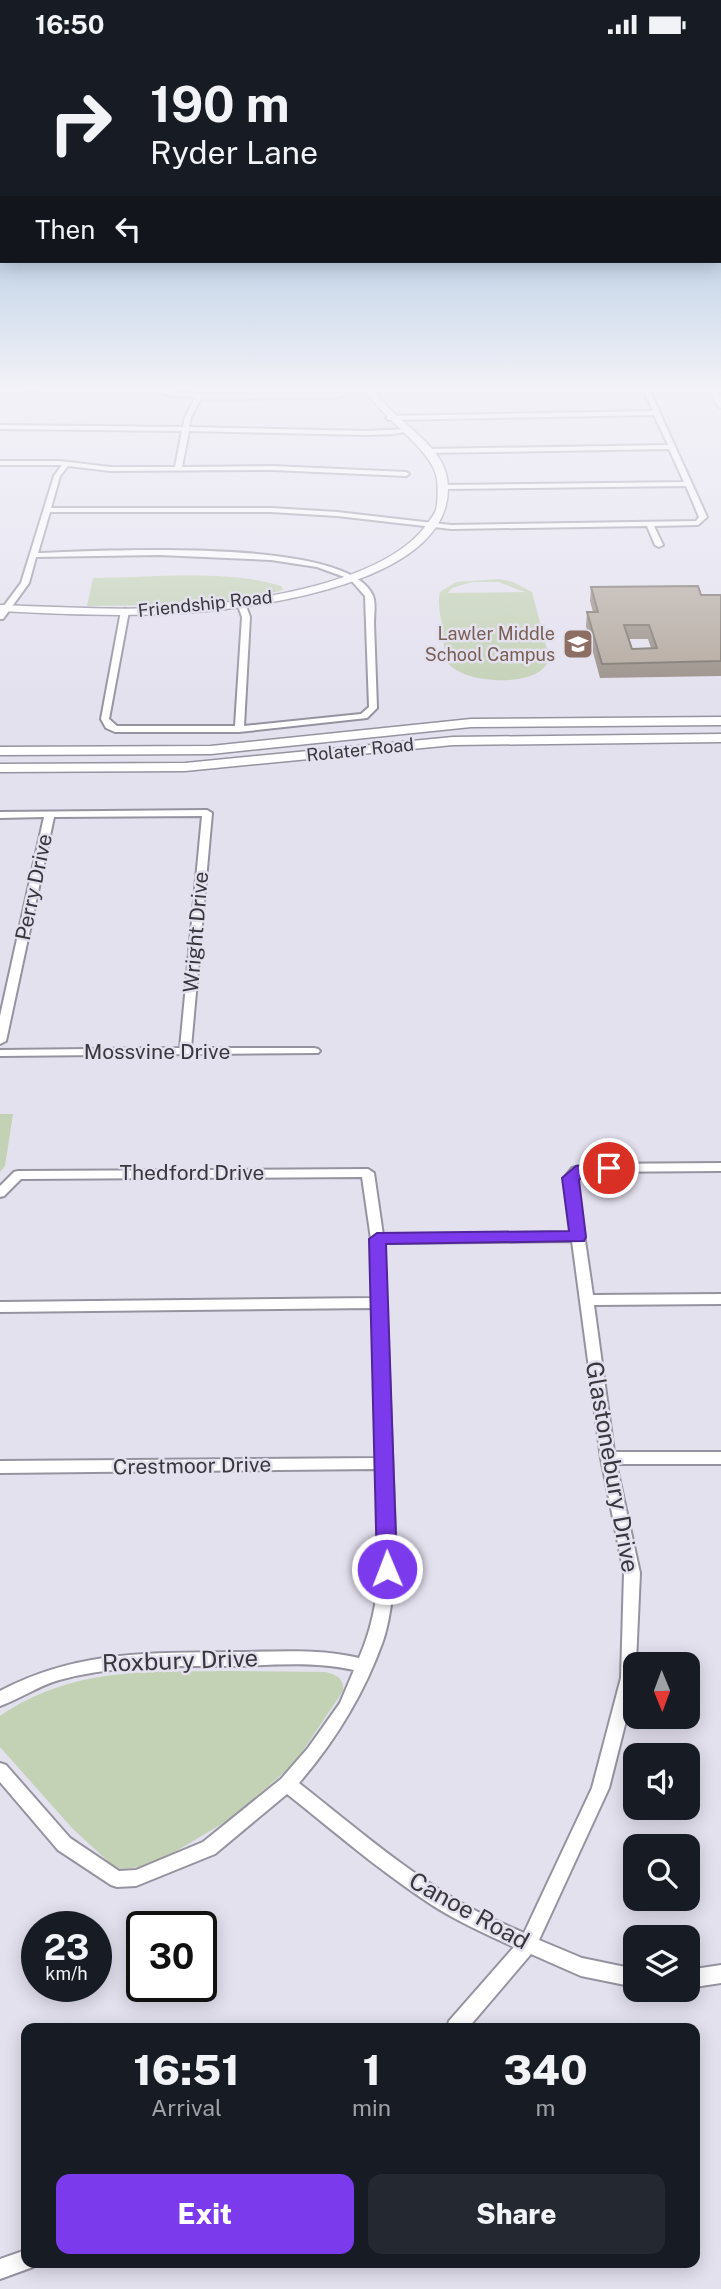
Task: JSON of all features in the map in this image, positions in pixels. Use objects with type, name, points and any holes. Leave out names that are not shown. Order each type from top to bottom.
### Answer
[{"type":"main road","points":[[435,525],[443,507],[443,494]]},
{"type":"main road","name":"Friendship Road","points":[[2,611],[183,610],[301,592],[353,576],[403,554],[426,536],[435,525]]},
{"type":"main road","points":[[653,722],[657,738]]},
{"type":"main road","name":"Rolater Road","points":[[0,751],[211,750],[458,725],[721,722]]},
{"type":"main road","points":[[458,725],[462,740]]},
{"type":"main road","name":"Rolater Road","points":[[0,768],[185,767],[462,740],[721,738]]},
{"type":"street","points":[[2,611],[19,595],[25,583],[52,494]]},
{"type":"street","points":[[47,510],[271,510],[435,525],[650,525],[698,523],[703,517],[692,494]]},
{"type":"street","points":[[650,525],[659,545]]},
{"type":"street","points":[[33,555],[251,554],[301,561],[353,576],[366,587],[369,596],[373,708],[370,713],[296,725],[239,729],[124,729],[109,726],[105,719],[125,611]]},
{"type":"street","points":[[239,729],[246,617],[241,603]]},
{"type":"street","name":"Wright Drive","points":[[50,814],[207,813],[185,1051]]},
{"type":"street","points":[[0,814],[50,814]]},
{"type":"street","name":"Perry Drive","points":[[0,1041],[50,814]]},
{"type":"street","name":"Mossvine Drive","points":[[0,1053],[314,1051]]},
{"type":"street","points":[[590,1168],[721,1167]]},
{"type":"street","name":"Glastonebury Drive","points":[[460,2023],[528,1944],[600,1788],[629,1678],[632,1573],[608,1458],[570,1180],[576,1171],[590,1168]]},
{"type":"street","name":"Thedford Drive","points":[[0,1193],[18,1175],[367,1173],[377,1239]]},
{"type":"street","points":[[0,1770],[64,1845],[119,1880],[136,1878],[209,1848],[287,1784],[333,1726],[365,1666],[380,1620],[386,1581],[377,1239],[578,1237]]},
{"type":"street","points":[[588,1300],[721,1299]]},
{"type":"street","points":[[0,1307],[379,1303]]},
{"type":"street","points":[[608,1458],[721,1458]]},
{"type":"street","name":"Crestmoor Drive","points":[[0,1467],[384,1463]]},
{"type":"street","name":"Roxbury Drive","points":[[0,1699],[24,1686],[64,1671],[117,1661],[304,1658],[365,1666]]},
{"type":"street","name":"Canoe Road","points":[[287,1784],[440,1901],[581,1967],[623,1976]]},
{"type":"street","points":[[700,1977],[721,1974]]},
{"type":"street","points":[[0,2269],[21,2262]]},
{"type":"green space","points":[[213,576],[260,581],[281,586],[283,590],[235,600],[87,606],[93,578]]},
{"type":"green space","points":[[499,579],[513,582],[532,592],[549,657],[544,667],[534,675],[503,680],[470,676],[448,663],[444,652],[439,597],[440,592],[456,582]],"holes":[[[472,582],[498,582],[525,592],[448,593],[452,588]]]},
{"type":"green space","points":[[0,1114],[13,1114],[5,1166],[0,1172]]},
{"type":"green space","points":[[227,1671],[326,1672],[339,1678],[343,1691],[294,1764],[230,1819],[151,1866],[121,1869],[112,1865],[72,1828],[0,1747],[0,1716],[54,1688],[109,1675]]},
{"type":"building","points":[[698,586],[701,595],[721,595],[721,661],[602,664],[587,612],[598,612],[591,587]],"holes":[[[624,625],[649,625],[657,648],[632,649]]]},
{"type":"place","name":"Lawler Middle School Campus","points":[[578,644]]},
{"type":"route","points":[[387,1569],[377,1239],[578,1237],[570,1178],[582,1169],[609,1168]]}]
